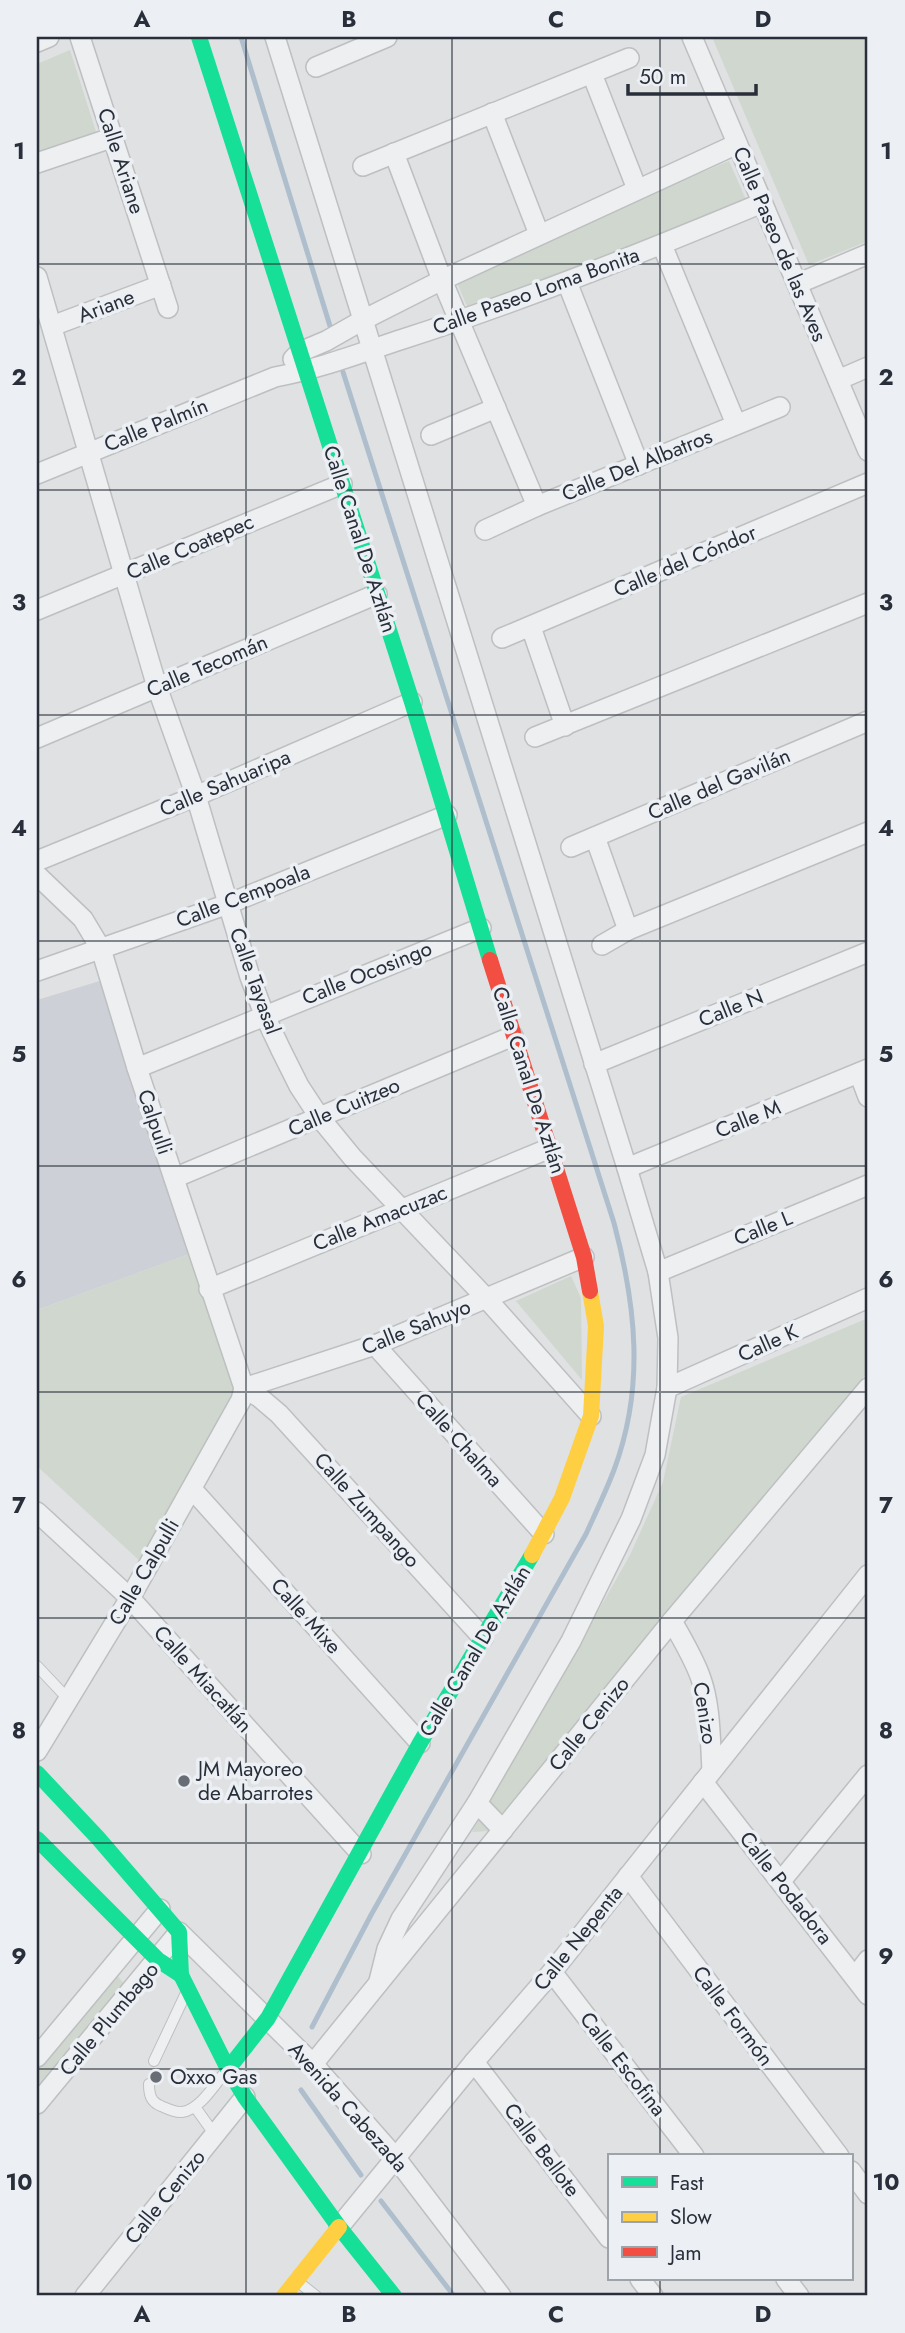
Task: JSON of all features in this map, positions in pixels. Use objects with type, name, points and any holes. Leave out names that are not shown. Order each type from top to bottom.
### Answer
[{"type":"street","points":[[37,41],[49,37]]},
{"type":"street","name":"Calle Ariane","points":[[80,37],[168,308]]},
{"type":"street","name":"Calle Canal De Aztlán","points":[[199,37],[412,702],[513,1036],[584,1257],[596,1326],[591,1416],[567,1487],[544,1534],[420,1743],[268,2018],[228,2069]]},
{"type":"street","points":[[275,37],[627,1168],[658,1272],[668,1338],[667,1388],[655,1455],[631,1520],[571,1641],[477,1802],[401,1919],[387,1949],[379,1981]]},
{"type":"street","points":[[316,66],[353,43],[387,37]]},
{"type":"street","name":"Calle Paseo de las Aves","points":[[692,37],[868,451]]},
{"type":"street","points":[[363,166],[629,58]]},
{"type":"street","points":[[592,74],[638,189]]},
{"type":"street","points":[[492,113],[539,234]]},
{"type":"street","points":[[37,163],[114,137]]},
{"type":"street","name":"Calle Paseo Loma Bonita","points":[[300,352],[442,280],[737,144]]},
{"type":"street","name":"Calle Del Albatros","points":[[394,153],[442,280],[537,506]]},
{"type":"street","name":"Calle Paseo Loma Bonita","points":[[306,371],[460,321],[567,282],[762,203]]},
{"type":"street","points":[[662,244],[736,424]]},
{"type":"street","points":[[797,284],[868,254]]},
{"type":"street","name":"Calle Tayasal","points":[[37,277],[157,687],[196,796],[264,1014],[299,1086],[320,1118],[352,1157],[486,1298],[591,1416]]},
{"type":"street","points":[[567,282],[639,465]]},
{"type":"street","name":"Ariane","points":[[52,326],[161,285]]},
{"type":"street","name":"Calle Palmín","points":[[275,377],[300,352]]},
{"type":"street","points":[[838,380],[868,367]]},
{"type":"street","name":"Calle Palmín","points":[[37,474],[275,377],[306,371]]},
{"type":"street","name":"Calle Del Albatros","points":[[485,530],[537,506],[780,407]]},
{"type":"street","points":[[431,435],[496,408]]},
{"type":"street","name":"Calle del Cóndor","points":[[502,638],[868,483]]},
{"type":"street","name":"Calle Coatepec","points":[[37,610],[342,484]]},
{"type":"street","name":"Calle Tecomán","points":[[37,738],[377,594]]},
{"type":"street","points":[[536,737],[868,603]]},
{"type":"street","points":[[531,627],[565,726]]},
{"type":"street","name":"Calle Sahuaripa","points":[[37,861],[196,796],[412,702]]},
{"type":"street","name":"Calle del Gavilán","points":[[570,847],[868,721]]},
{"type":"street","name":"Calle Cempoala","points":[[37,971],[228,904],[447,815]]},
{"type":"street","points":[[602,945],[628,930],[868,832]]},
{"type":"street","points":[[595,837],[628,930]]},
{"type":"street","name":"Calpulli","points":[[37,875],[83,919],[101,948],[137,1068],[244,1388]]},
{"type":"street","name":"Calle Ocosingo","points":[[137,1068],[264,1014],[481,928]]},
{"type":"street","name":"Calle N","points":[[594,1064],[868,952]]},
{"type":"street","name":"Calle Cuitzeo","points":[[174,1178],[513,1036]]},
{"type":"street","points":[[863,1071],[868,1097]]},
{"type":"street","name":"Calle M","points":[[627,1168],[863,1071]]},
{"type":"street","name":"Calle Amacuzac","points":[[209,1289],[550,1148]]},
{"type":"street","name":"Calle L","points":[[658,1272],[868,1185]]},
{"type":"street","name":"Calle Sahuyo","points":[[244,1388],[375,1345],[584,1257]]},
{"type":"street","name":"Calle K","points":[[667,1388],[868,1298]]},
{"type":"street","name":"Calle Chalma","points":[[375,1345],[544,1534]]},
{"type":"street","name":"Calle Calpulli","points":[[37,1751],[130,1598],[242,1400],[244,1388]]},
{"type":"street","name":"Calle Zumpango","points":[[244,1388],[279,1414],[483,1638]]},
{"type":"street","name":"Calle Cenizo","points":[[313,2064],[672,1621],[868,1388]]},
{"type":"street","name":"Calle Mixe","points":[[191,1489],[420,1743]]},
{"type":"street","name":"Calle Miacatlán","points":[[37,1512],[130,1598],[361,1854]]},
{"type":"street","name":"Calle Nepenta","points":[[284,2296],[474,2062],[552,1972],[868,1575]]},
{"type":"street","name":"Cenizo","points":[[672,1621],[702,1679],[709,1719],[708,1776]]},
{"type":"street","name":"Avenida Cabezada","points":[[37,1773],[180,1933],[313,2064],[395,2158],[501,2296]]},
{"type":"street","points":[[781,1881],[868,1775]]},
{"type":"street","name":"Calle Podadora","points":[[708,1776],[781,1881],[868,1995]]},
{"type":"street","points":[[477,1802],[503,1830]]},
{"type":"street","points":[[37,1839],[158,1960],[184,1982]]},
{"type":"street","name":"Calle Formón","points":[[628,1876],[837,2154]]},
{"type":"street","name":"Calle Plumbago","points":[[37,2057],[160,1909]]},
{"type":"street","points":[[180,1933],[184,1982],[245,2098],[339,2227],[394,2296]]},
{"type":"street","name":"Calle Plumbago","points":[[37,2104],[180,1933]]},
{"type":"street","points":[[855,1977],[868,1960]]},
{"type":"street","name":"Calle Escofina","points":[[552,1972],[692,2154]]},
{"type":"street","name":"Calle Bellote","points":[[474,2062],[608,2237]]},
{"type":"street","name":"Calle Cenizo","points":[[85,2296],[245,2098]]},
{"type":"street","points":[[852,2172],[868,2194]]},
{"type":"street","points":[[641,2280],[653,2296]]},
{"type":"street","points":[[787,2280],[799,2296]]},
{"type":"lane","points":[[37,1665],[69,1700]]},
{"type":"lane","points":[[154,2061],[184,1982]]},
{"type":"lane","points":[[149,2084],[149,2094],[155,2104],[183,2112],[195,2107],[228,2069]]},
{"type":"lane","points":[[195,2107],[215,2135]]},
{"type":"lane","points":[[296,2281],[316,2296]]},
{"type":"shaded area","points":[[712,37],[868,37],[868,241],[809,265]]},
{"type":"shaded area","points":[[70,50],[97,135],[37,157],[37,64]]},
{"type":"shaded area","points":[[729,161],[747,202],[470,313],[454,276]]},
{"type":"shaded area","points":[[103,980],[192,1253],[37,1310],[37,1000]]},
{"type":"shaded area","points":[[192,1253],[238,1391],[141,1562],[37,1466],[37,1310]]},
{"type":"shaded area","points":[[571,1276],[581,1298],[582,1380],[516,1301]]},
{"type":"shaded area","points":[[868,1318],[868,1372],[489,1831],[472,1832],[630,1555],[663,1482],[681,1397]]},
{"type":"shaded area","points":[[115,1973],[126,1986],[37,2094],[37,2067]]},
{"type":"waterway","points":[[241,37],[330,326]]},
{"type":"waterway","points":[[312,2027],[371,1915],[586,1534],[611,1478],[624,1439],[630,1408],[634,1347],[628,1285],[614,1223],[343,372]]},
{"type":"waterway","points":[[301,2090],[361,2175]]},
{"type":"waterway","points":[[381,2201],[454,2296]]},
{"type":"traffic: fast","points":[[199,37],[412,702],[490,960]]},
{"type":"traffic: fast","points":[[228,2069],[268,2018],[420,1743],[532,1555]]},
{"type":"traffic: fast","points":[[37,1773],[98,1838],[179,1932],[181,1975],[228,2069],[245,2097],[339,2227],[394,2296]]},
{"type":"traffic: fast","points":[[37,1839],[158,1960],[181,1975]]},
{"type":"traffic: slow","points":[[532,1555],[562,1498],[591,1416],[596,1326],[590,1291]]},
{"type":"traffic: slow","points":[[284,2296],[339,2227]]},
{"type":"traffic: jam","points":[[490,960],[584,1257],[590,1291]]},
{"type":"place","name":"JM Mayoreo de Abarrotes","points":[[184,1781]]},
{"type":"place","name":"Oxxo Gas","points":[[156,2077]]}]
